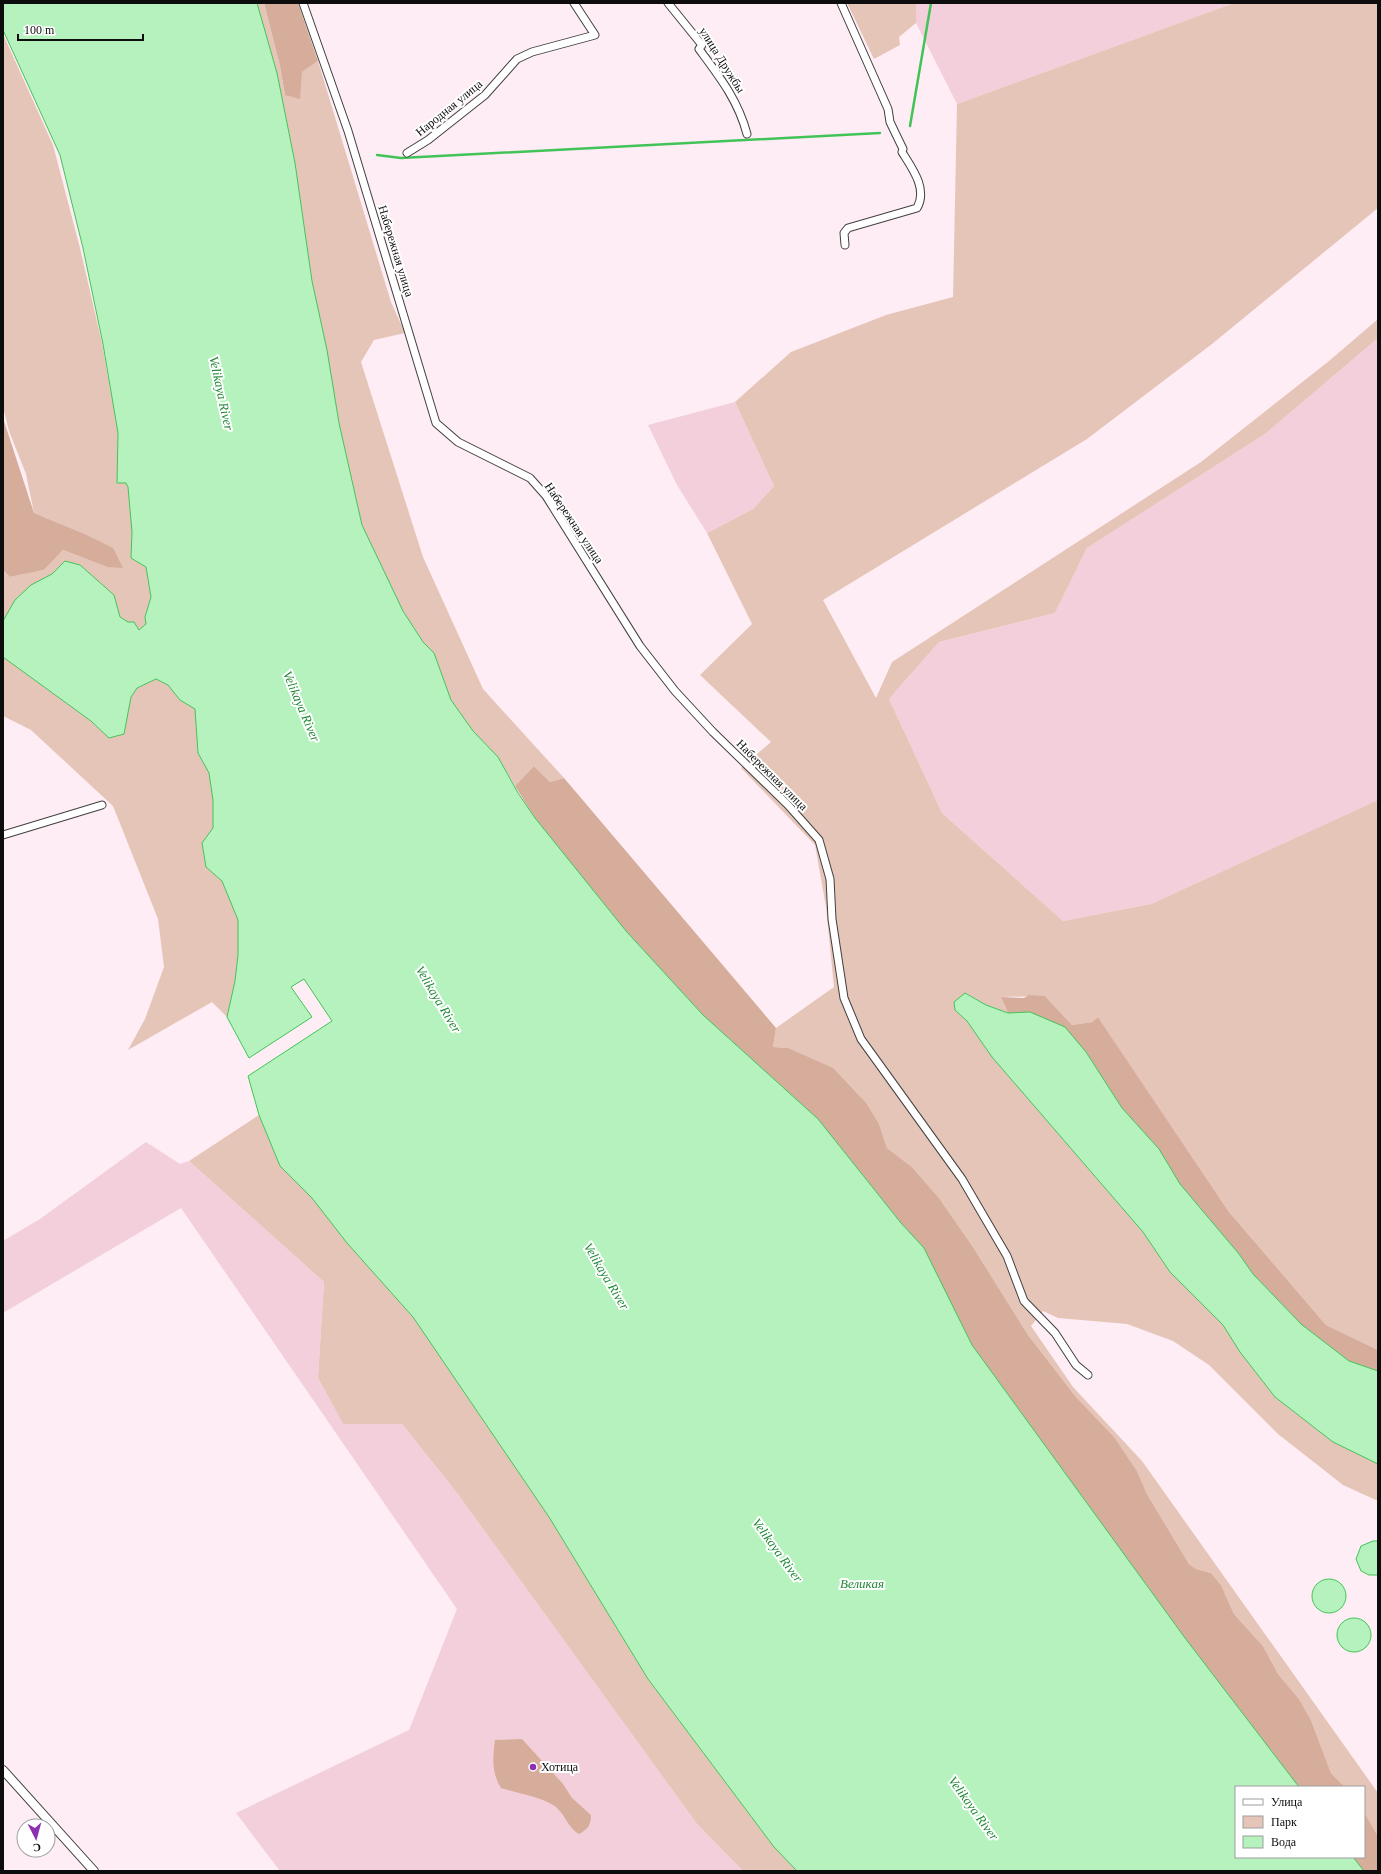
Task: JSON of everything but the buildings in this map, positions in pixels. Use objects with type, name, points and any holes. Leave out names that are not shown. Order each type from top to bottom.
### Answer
[{"type":"street","name":"Набережная улица","points":[[303,3],[348,131],[436,423],[458,442],[530,478],[546,496],[640,646],[675,691],[713,732],[788,805],[819,840],[830,879],[832,919],[844,998],[861,1039],[962,1179],[1007,1256],[1024,1301],[1054,1333],[1076,1365],[1088,1375]]},
{"type":"street","name":"Народная улица","points":[[407,153],[428,140],[485,95],[517,59],[532,52],[595,35],[574,3]]},
{"type":"street","name":"улица Дружбы","points":[[668,3],[702,45],[699,48],[730,90],[744,122],[747,134]]},
{"type":"street","points":[[840,3],[888,109],[890,122],[903,148],[902,152],[916,175],[921,196],[917,208],[848,228],[844,233],[845,245]]},
{"type":"street","points":[[3,835],[102,805]]},
{"type":"street","points":[[3,1770],[94,1871]]},
{"type":"shaded area","points":[[264,3],[298,3],[318,61],[302,72],[300,99],[285,95],[280,66]]},
{"type":"shaded area","points":[[916,3],[1234,3],[957,104],[916,23]]},
{"type":"shaded area","points":[[1378,338],[1378,800],[1151,904],[1063,921],[942,813],[889,699],[939,642],[1055,613],[1087,548],[1265,434]]},
{"type":"shaded area","points":[[735,402],[774,486],[753,509],[707,533],[677,485],[648,425]]},
{"type":"shaded area","points":[[3,418],[34,513],[85,534],[113,548],[123,568],[107,567],[63,550],[44,570],[10,577],[3,570]]},
{"type":"shaded area","points":[[534,766],[550,782],[564,778],[776,1028],[773,1047],[788,1048],[833,1068],[866,1103],[879,1124],[887,1148],[912,1167],[939,1198],[973,1247],[1028,1335],[1076,1397],[1115,1438],[1137,1471],[1147,1494],[1189,1564],[1196,1569],[1211,1573],[1221,1585],[1234,1614],[1263,1646],[1278,1674],[1299,1699],[1311,1720],[1331,1773],[1344,1786],[1298,1786],[1185,1638],[972,1345],[923,1247],[901,1223],[818,1119],[703,1015],[626,931],[535,818],[515,786]]},
{"type":"shaded area","points":[[1029,995],[1045,996],[1072,1025],[1092,1022],[1098,1017],[1229,1212],[1326,1325],[1378,1350],[1378,1371],[1349,1361],[1301,1324],[1253,1274],[1239,1254],[1180,1184],[1159,1149],[1122,1108],[1086,1052],[1030,1012],[1008,1013],[1001,997],[1024,998]]},
{"type":"shaded area","points":[[146,1142],[180,1164],[189,1161],[324,1282],[318,1378],[343,1424],[402,1424],[457,1493],[697,1824],[743,1871],[280,1871],[236,1813],[409,1730],[457,1609],[181,1208],[3,1313],[3,1241],[40,1219]]},
{"type":"shaded area","points":[[522,1739],[563,1784],[572,1798],[591,1815],[590,1824],[579,1834],[570,1825],[560,1811],[552,1804],[501,1788],[494,1770],[493,1758],[495,1740]]},
{"type":"shaded area","points":[[1365,1814],[1378,1836],[1378,1871],[1364,1871],[1354,1858],[1365,1858]]},
{"type":"green space","points":[[257,3],[264,3],[280,66],[285,95],[302,72],[318,61],[391,302],[405,333],[374,340],[361,362],[423,557],[483,689],[564,778],[550,782],[534,766],[515,786],[498,757],[473,731],[451,700],[434,653],[423,642],[403,611],[362,525],[339,423],[327,350],[312,281],[295,163],[277,73]]},
{"type":"green space","points":[[847,3],[916,3],[916,23],[899,37],[900,45],[874,59]]},
{"type":"green space","points":[[1234,3],[1378,3],[1378,208],[1212,344],[1087,439],[823,600],[876,698],[892,662],[1201,462],[1329,361],[1378,319],[1378,338],[1265,434],[1087,548],[1055,613],[939,642],[889,699],[942,813],[1063,921],[1151,904],[1378,800],[1378,1350],[1326,1325],[1229,1212],[1098,1017],[1092,1022],[1072,1025],[1045,996],[1001,997],[1008,1013],[986,1005],[966,993],[955,1010],[967,1021],[992,1057],[1143,1232],[1170,1272],[1223,1325],[1240,1352],[1275,1397],[1333,1442],[1378,1464],[1378,1501],[1343,1485],[1278,1434],[1209,1365],[1173,1341],[1127,1324],[1058,1318],[1043,1311],[1031,1326],[1073,1387],[1142,1461],[1378,1793],[1378,1836],[1365,1814],[1365,1786],[1344,1786],[1331,1773],[1311,1720],[1299,1699],[1278,1674],[1263,1646],[1234,1614],[1221,1585],[1211,1573],[1196,1569],[1189,1564],[1147,1494],[1137,1471],[1115,1438],[1076,1397],[1028,1335],[973,1247],[939,1198],[912,1167],[887,1148],[879,1124],[788,1048],[773,1047],[776,1028],[834,987],[826,907],[815,845],[741,768],[771,742],[700,675],[752,624],[707,533],[753,509],[774,486],[735,402],[791,352],[886,315],[953,297],[957,104]]},
{"type":"green space","points":[[3,34],[53,145],[80,248],[102,343],[118,433],[117,483],[126,483],[128,487],[132,532],[131,558],[146,567],[151,597],[145,617],[146,624],[139,631],[120,617],[114,595],[80,565],[54,574],[26,590],[11,608],[3,621],[3,570],[10,577],[44,570],[63,550],[107,567],[112,548],[85,534],[34,513],[26,474],[9,431],[3,407]]},
{"type":"green space","points":[[3,657],[91,721],[109,738],[124,734],[131,697],[137,688],[156,679],[168,685],[180,700],[195,709],[198,753],[209,773],[213,800],[213,828],[202,843],[206,867],[222,881],[238,920],[238,955],[235,981],[227,1017],[212,1002],[128,1050],[145,1019],[164,967],[158,919],[113,806],[31,730],[3,716]]},
{"type":"green space","points":[[259,1115],[280,1166],[312,1198],[347,1243],[413,1317],[549,1517],[648,1679],[774,1847],[797,1871],[743,1871],[697,1824],[457,1493],[402,1424],[343,1424],[318,1378],[324,1282],[189,1161]]},
{"type":"water","points":[[3,3],[257,3],[277,73],[295,163],[312,281],[327,350],[339,423],[362,525],[403,611],[423,642],[434,653],[451,700],[473,731],[498,757],[518,793],[535,818],[626,931],[703,1015],[818,1119],[901,1223],[924,1248],[972,1345],[1185,1638],[1298,1786],[1235,1786],[1235,1858],[1354,1858],[1364,1871],[797,1871],[774,1847],[648,1679],[549,1517],[413,1317],[347,1243],[312,1198],[280,1166],[259,1115],[248,1076],[332,1021],[304,979],[291,987],[312,1017],[249,1058],[227,1017],[235,981],[238,955],[238,920],[222,881],[206,867],[202,843],[213,828],[213,800],[209,773],[198,753],[195,709],[180,700],[168,685],[156,679],[137,688],[131,697],[124,734],[109,738],[91,721],[3,657],[3,621],[15,600],[31,585],[52,574],[65,561],[80,565],[114,595],[120,617],[128,622],[134,622],[139,630],[146,624],[145,617],[151,597],[146,567],[131,558],[132,532],[128,487],[126,483],[117,483],[118,433],[103,344],[83,248],[60,155],[3,30]]},
{"type":"water","points":[[965,993],[986,1005],[1008,1013],[1030,1012],[1065,1027],[1086,1052],[1122,1108],[1159,1149],[1180,1184],[1239,1254],[1253,1274],[1301,1324],[1349,1361],[1378,1371],[1378,1464],[1333,1442],[1275,1397],[1240,1352],[1223,1325],[1170,1272],[1143,1232],[992,1057],[967,1021],[955,1010],[954,1002]]},
{"type":"water","points":[[1373,1541],[1378,1541],[1378,1575],[1369,1575],[1361,1571],[1356,1559],[1361,1546]]},
{"type":"water","points":[[1332,1579],[1339,1581],[1344,1586],[1346,1596],[1344,1606],[1339,1611],[1326,1613],[1319,1611],[1314,1606],[1312,1593],[1314,1586],[1319,1581]]},
{"type":"water","points":[[1357,1618],[1364,1620],[1369,1625],[1371,1635],[1369,1645],[1364,1650],[1351,1652],[1344,1650],[1339,1645],[1337,1632],[1339,1625],[1344,1620]]},
{"type":"waterway","points":[[910,126],[931,3]]},
{"type":"waterway","points":[[377,155],[401,158],[880,133]]},
{"type":"place","name":"Хотица","points":[[533,1767]]},
{"type":"water label","name":"Velikaya River","points":[[222,393]]},
{"type":"water label","name":"Velikaya River","points":[[302,706]]},
{"type":"water label","name":"Velikaya River","points":[[439,999]]},
{"type":"water label","name":"Velikaya River","points":[[607,1276]]},
{"type":"water label","name":"Velikaya River","points":[[778,1550]]},
{"type":"water label","name":"Великая","points":[[862,1583]]},
{"type":"water label","name":"Velikaya River","points":[[974,1808]]}]
